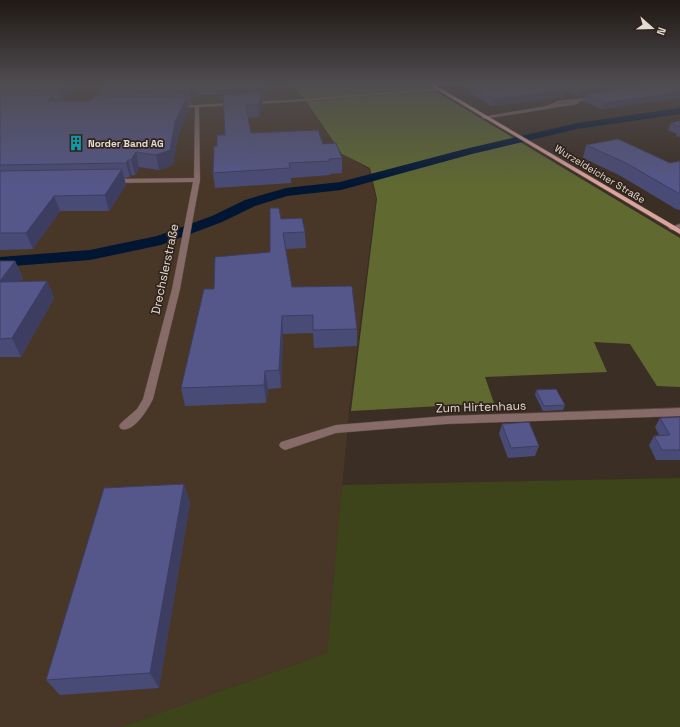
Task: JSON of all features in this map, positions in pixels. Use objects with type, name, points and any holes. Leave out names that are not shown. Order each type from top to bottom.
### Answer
[{"type":"main road","name":"Wurzeldeicher Straße","points":[[484,117],[680,232]]},
{"type":"street","name":"Drechslerstraße","points":[[125,426],[141,412],[148,399],[176,289],[197,180],[197,117]]},
{"type":"street","points":[[102,182],[197,180]]},
{"type":"street","points":[[672,228],[680,226]]},
{"type":"street","name":"Zum Hirtenhaus","points":[[285,445],[336,430],[446,420],[680,412]]},
{"type":"shaded area","points":[[0,117],[316,117],[341,154],[369,169],[376,199],[349,412],[327,653],[121,727],[0,727]]},
{"type":"green space","points":[[317,117],[478,117],[680,238],[680,387],[657,386],[630,344],[594,342],[607,372],[485,377],[494,403],[351,411],[377,199],[370,168],[342,154]]},
{"type":"green space","points":[[680,478],[680,727],[121,727],[327,653],[342,485]]},
{"type":"building","name":"Norder Band AG","points":[[0,117],[177,117],[175,122],[170,150],[156,155],[136,152],[131,160],[128,160],[126,163],[0,165]]},
{"type":"building","points":[[224,117],[248,117],[251,133],[318,130],[323,144],[336,143],[342,158],[329,159],[330,161],[289,163],[290,168],[213,173],[214,146],[217,146],[217,135],[225,135]]},
{"type":"building","points":[[680,121],[680,127],[671,123]]},
{"type":"building","points":[[618,139],[670,163],[680,161],[680,194],[624,162],[586,145]]},
{"type":"building","points":[[122,169],[105,195],[54,196],[26,233],[0,233],[0,171]]},
{"type":"building","points":[[270,208],[279,208],[281,219],[302,218],[305,232],[283,233],[292,287],[352,286],[357,329],[313,330],[313,315],[282,316],[279,370],[265,371],[264,385],[181,388],[204,289],[214,289],[215,257],[270,252]]},
{"type":"building","points":[[0,261],[15,261],[0,281]]},
{"type":"building","points":[[47,281],[12,338],[0,339],[0,282]]},
{"type":"building","points":[[556,389],[565,405],[544,406],[536,390]]},
{"type":"building","points":[[680,417],[680,450],[662,450],[654,436],[670,435],[660,418]]},
{"type":"building","points":[[529,422],[539,446],[511,448],[502,424]]},
{"type":"building","points":[[184,484],[150,673],[46,680],[104,488]]},
{"type":"waterway","points":[[0,262],[90,255],[161,240],[217,219],[250,203],[286,192],[341,186],[469,151],[577,126],[639,117]]},
{"type":"place","name":"Norder Band AG","points":[[76,143]]}]
